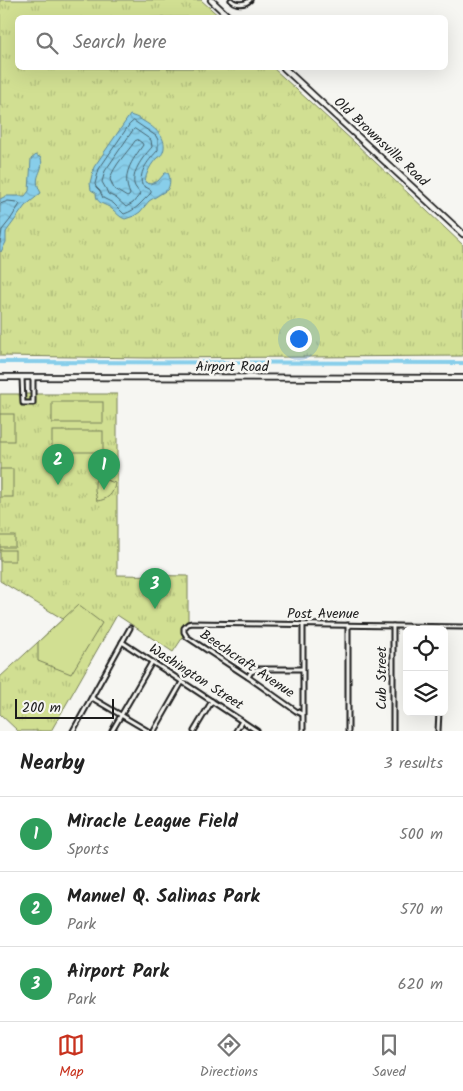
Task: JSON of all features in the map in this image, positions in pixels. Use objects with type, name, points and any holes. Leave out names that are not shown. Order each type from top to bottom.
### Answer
[{"type":"street","points":[[211,0],[227,15]]},
{"type":"street","points":[[231,0],[239,4],[250,0]]},
{"type":"street","name":"Old Brownsville Road","points":[[286,70],[463,234]]},
{"type":"street","name":"Airport Road","points":[[0,377],[463,378]]},
{"type":"street","points":[[22,377],[23,403],[33,403],[33,377]]},
{"type":"street","name":"Post Avenue","points":[[184,628],[192,623],[403,626]]},
{"type":"street","points":[[303,625],[303,731]]},
{"type":"street","points":[[348,625],[348,731]]},
{"type":"street","name":"Cub Street","points":[[393,626],[393,731]]},
{"type":"street","name":"Post Avenue","points":[[448,628],[463,627]]},
{"type":"street","points":[[73,731],[130,628]]},
{"type":"street","name":"Beechcraft Avenue","points":[[184,628],[187,637],[302,714]]},
{"type":"street","name":"Washington Street","points":[[122,642],[257,731]]},
{"type":"street","points":[[112,731],[152,662]]},
{"type":"street","points":[[248,677],[250,672],[258,669],[302,669]]},
{"type":"street","points":[[154,731],[182,682]]},
{"type":"street","points":[[92,698],[148,731]]},
{"type":"street","points":[[194,731],[212,701]]},
{"type":"street","points":[[292,708],[302,704]]},
{"type":"street","points":[[438,716],[438,731]]},
{"type":"street","points":[[236,731],[242,721]]},
{"type":"green space","points":[[0,0],[201,0],[218,15],[15,15],[15,70],[275,70],[463,245],[463,356],[147,358],[0,356]]},
{"type":"green space","points":[[0,394],[117,394],[117,575],[188,576],[188,622],[183,625],[183,637],[173,652],[117,615],[51,731],[18,731],[0,714],[0,677],[63,619],[0,581]]},
{"type":"green space","points":[[52,402],[103,402],[103,423],[52,423]]},
{"type":"green space","points":[[0,414],[14,414],[14,441],[0,441]]},
{"type":"green space","points":[[52,431],[103,431],[103,452],[52,452]]},
{"type":"green space","points":[[0,469],[13,469],[13,497],[0,497]]},
{"type":"green space","points":[[96,480],[106,480],[115,483],[109,496],[97,501],[95,491]]},
{"type":"green space","points":[[0,536],[15,536],[15,547],[0,547]]},
{"type":"green space","points":[[0,550],[15,550],[15,561],[0,561]]},
{"type":"green space","points":[[78,605],[102,623],[71,674],[38,661],[38,642]]},
{"type":"water","points":[[130,115],[139,118],[151,126],[160,134],[164,144],[162,155],[151,166],[146,175],[145,182],[150,184],[158,181],[165,173],[168,173],[170,182],[167,190],[149,201],[140,212],[125,219],[99,202],[96,193],[91,190],[90,183],[94,167]]},
{"type":"water","points":[[36,155],[41,158],[42,163],[37,182],[41,193],[25,206],[6,232],[6,242],[1,252],[0,199],[6,196],[25,196],[29,191],[31,159]]},
{"type":"waterway","points":[[0,362],[463,363]]},
{"type":"place","name":"Manuel Q. Salinas Park","points":[[58,485]]},
{"type":"place","name":"Miracle League Field","points":[[104,490]]},
{"type":"place","name":"Airport Park","points":[[155,609]]}]
